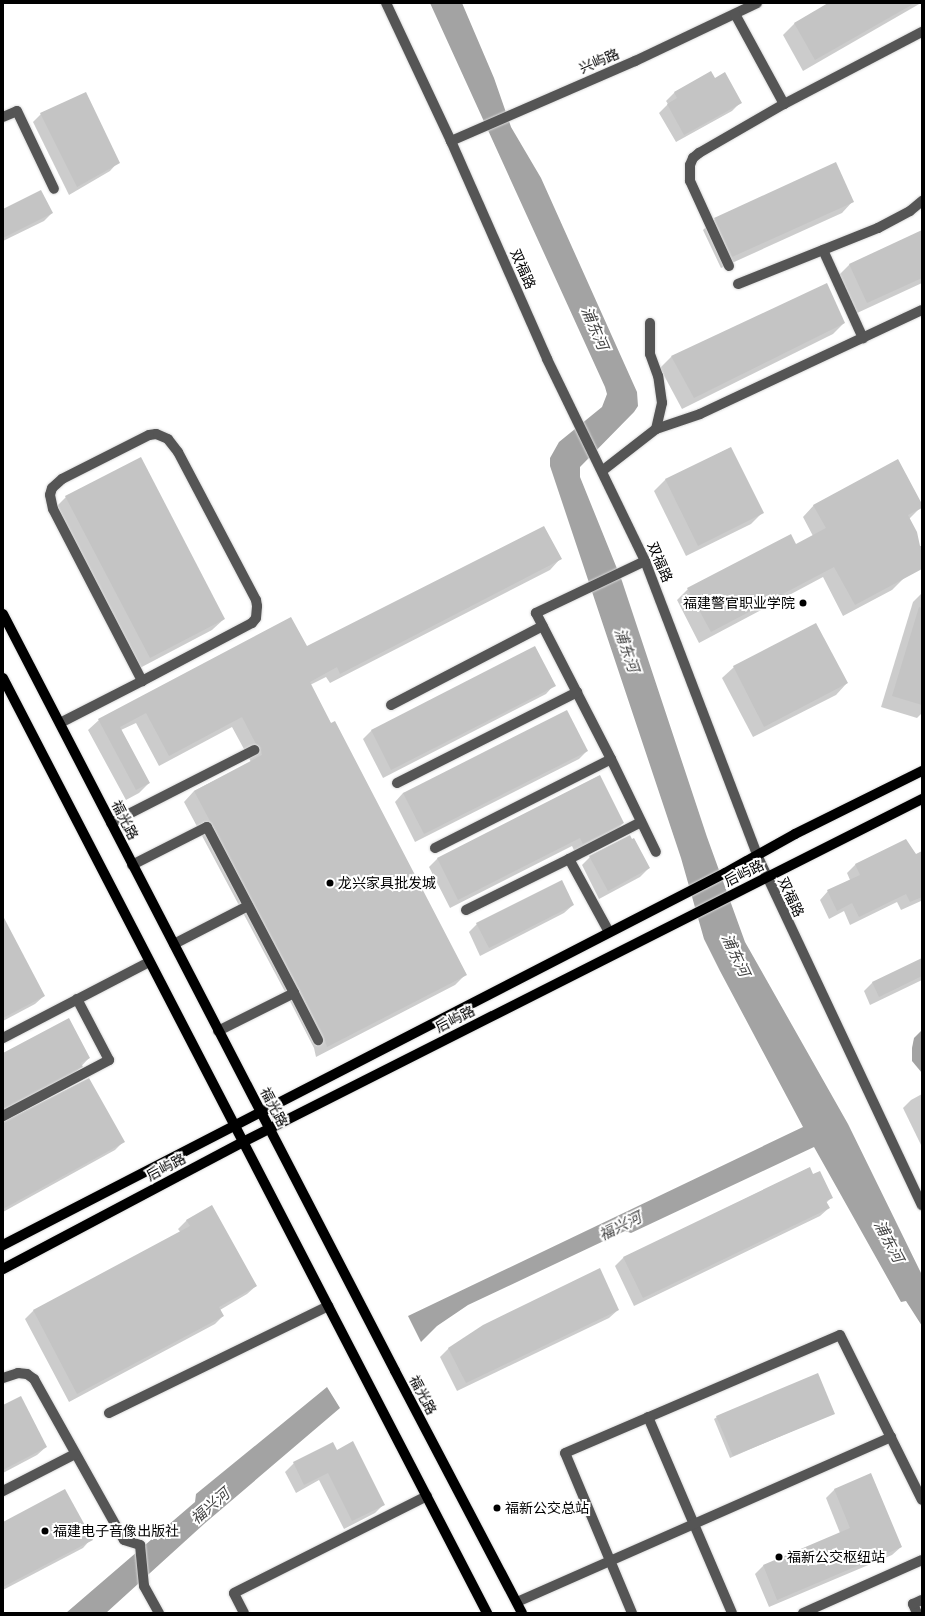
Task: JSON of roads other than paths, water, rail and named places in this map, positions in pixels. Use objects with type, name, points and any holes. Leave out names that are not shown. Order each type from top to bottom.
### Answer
[{"type":"main road","name":"福光路","points":[[3,614],[260,1112],[522,1613]]},
{"type":"main road","points":[[3,678],[149,962],[428,1496],[487,1613]]},
{"type":"main road","name":"后屿路","points":[[3,1245],[922,771]]},
{"type":"main road","name":"后屿路","points":[[3,1269],[243,1142],[922,799]]},
{"type":"street","name":"双福路","points":[[386,3],[451,141],[578,424],[645,561],[766,877],[922,1205]]},
{"type":"street","name":"兴屿路","points":[[451,141],[635,60],[757,3]]},
{"type":"street","points":[[735,14],[784,104]]},
{"type":"street","points":[[729,266],[690,181],[690,165],[692,158],[703,150],[784,104],[922,32]]},
{"type":"street","points":[[3,117],[17,111],[54,189]]},
{"type":"street","points":[[738,284],[878,228],[910,211],[922,201]]},
{"type":"street","points":[[823,250],[863,338]]},
{"type":"street","points":[[602,471],[656,429],[700,414],[922,310]]},
{"type":"street","points":[[650,323],[650,354],[658,376],[662,403],[656,429]]},
{"type":"street","points":[[60,723],[142,681],[252,623],[257,612],[256,600],[178,452],[168,439],[156,434],[149,435],[62,479],[52,488],[50,495],[53,509],[142,681]]},
{"type":"street","points":[[645,561],[536,613],[611,759],[656,852]]},
{"type":"street","points":[[391,705],[543,626]]},
{"type":"street","points":[[397,783],[577,692]]},
{"type":"street","points":[[110,823],[254,750]]},
{"type":"street","points":[[435,848],[611,759]]},
{"type":"street","points":[[466,910],[641,822]]},
{"type":"street","points":[[132,865],[207,827],[318,1040]]},
{"type":"street","points":[[569,859],[609,932]]},
{"type":"street","points":[[174,944],[248,906]]},
{"type":"street","points":[[3,1038],[149,962]]},
{"type":"street","points":[[218,1030],[294,993]]},
{"type":"street","points":[[3,1116],[109,1060],[77,999]]},
{"type":"street","points":[[109,1413],[328,1306]]},
{"type":"street","points":[[632,1613],[565,1453],[840,1335],[922,1500]]},
{"type":"street","points":[[3,1378],[18,1373],[27,1374],[34,1379],[124,1540],[140,1545],[144,1586],[159,1613]]},
{"type":"street","points":[[648,1417],[732,1613]]},
{"type":"street","points":[[517,1602],[891,1438]]},
{"type":"street","points":[[3,1492],[75,1454]]},
{"type":"street","points":[[244,1613],[234,1593],[428,1496]]},
{"type":"street","points":[[804,1613],[922,1560]]},
{"type":"street","points":[[917,1613],[913,1604],[922,1600]]},
{"type":"water","points":[[430,3],[462,3],[494,78],[511,127],[541,178],[637,392],[638,406],[634,412],[580,467],[580,477],[622,581],[707,837],[745,942],[848,1124],[922,1275],[922,1326],[906,1301],[901,1302],[814,1147],[631,1233],[625,1231],[468,1305],[437,1326],[421,1342],[408,1316],[803,1127],[704,939],[681,858],[550,466],[550,458],[559,442],[602,407],[607,394],[605,387]]},
{"type":"water","points":[[922,1030],[922,1073],[912,1061],[912,1048],[914,1038]]},
{"type":"water","name":"福兴河","points":[[327,1387],[340,1408],[204,1524],[106,1613],[66,1613],[195,1502],[196,1494]]},
{"type":"place","name":"福建警官职业学院","points":[[803,603]]},
{"type":"place","name":"龙兴家具批发城","points":[[330,883]]},
{"type":"place","name":"福新公交总站","points":[[497,1508]]},
{"type":"place","name":"福建电子音像出版社","points":[[45,1531]]},
{"type":"place","name":"福新公交枢纽站","points":[[779,1557]]},
{"type":"water label","name":"浦东河","points":[[595,328]]},
{"type":"water label","name":"浦东河","points":[[627,650]]},
{"type":"water label","name":"浦东河","points":[[736,955]]},
{"type":"water label","name":"浦东河","points":[[889,1241]]}]
